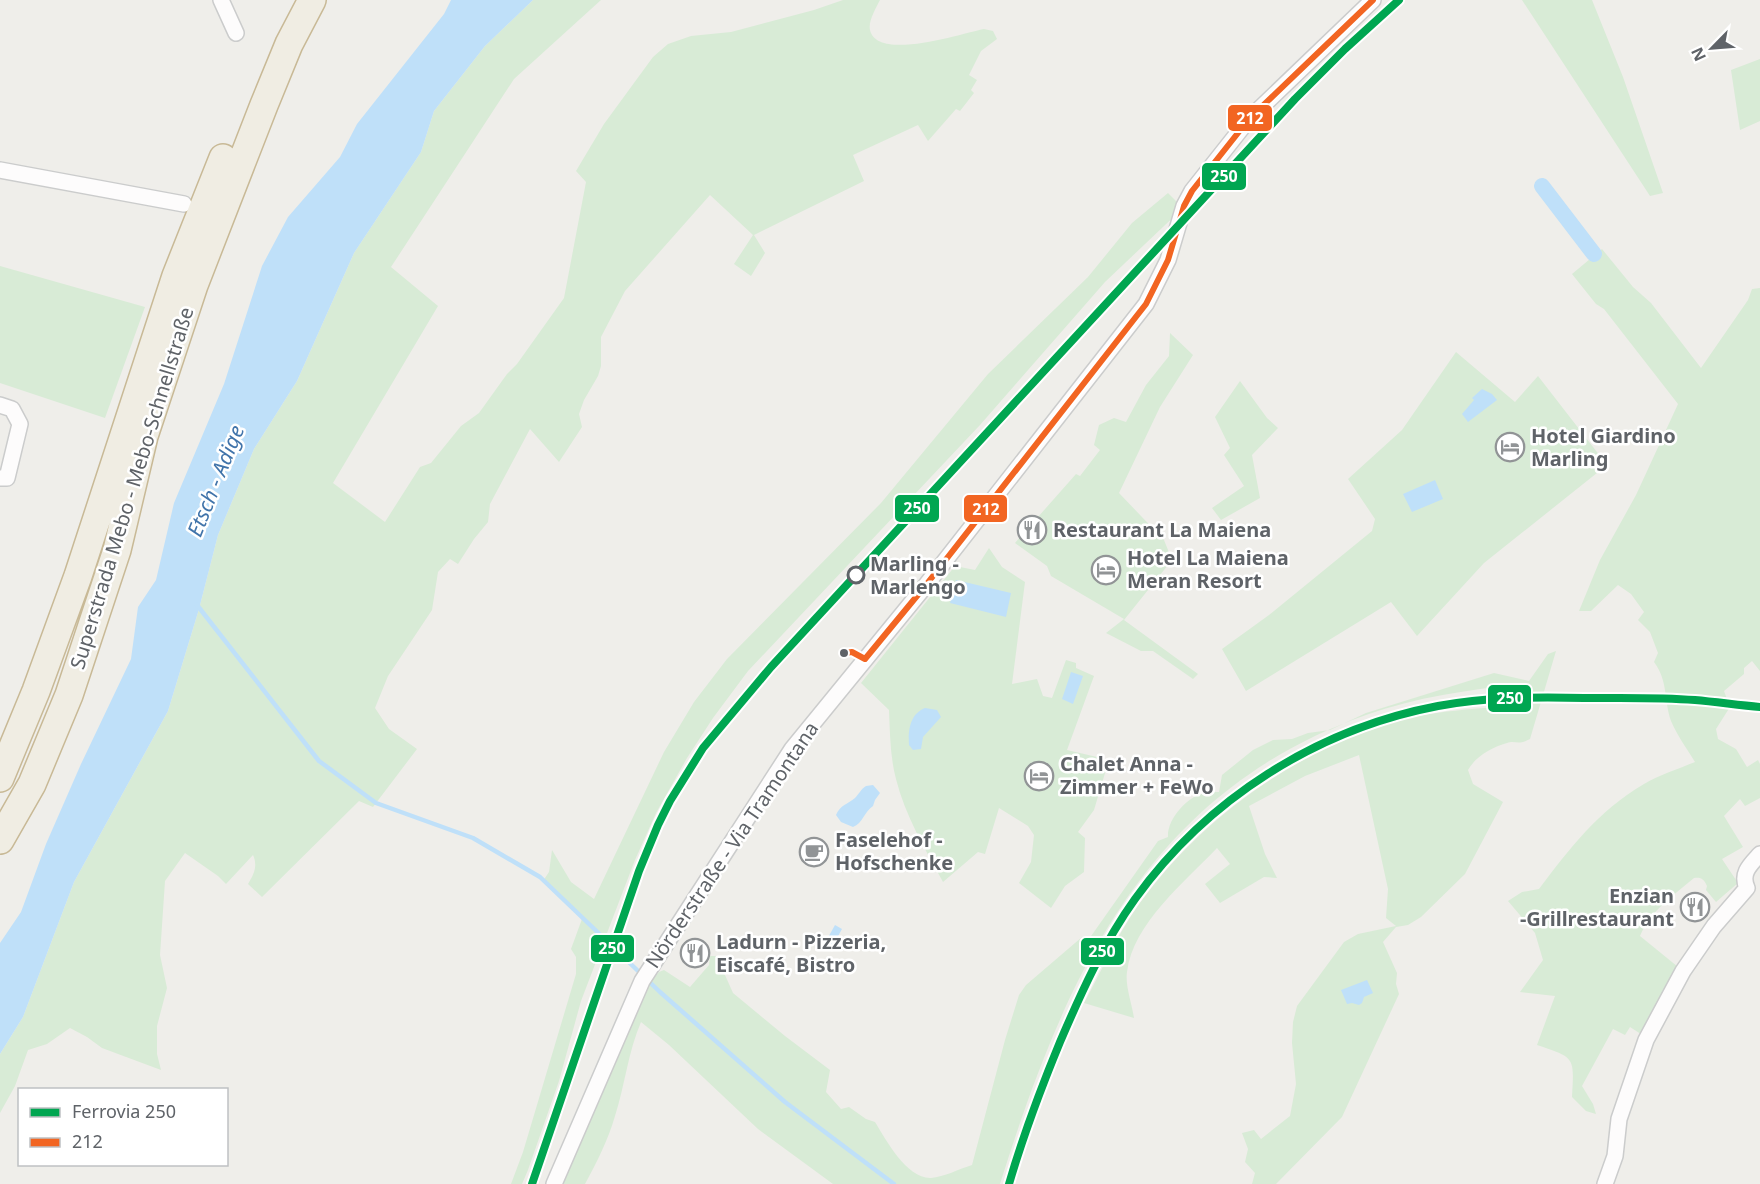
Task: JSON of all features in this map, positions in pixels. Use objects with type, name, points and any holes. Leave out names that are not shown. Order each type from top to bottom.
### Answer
[{"type":"highway","name":"Superstrada Mebo - Mebo-Schnellstraße","points":[[0,840],[32,784],[69,695],[117,550],[144,436],[194,285],[281,41],[292,0]]},
{"type":"highway","name":"Superstrada Mebo - Mebo-Schnellstraße","points":[[0,778],[36,692],[78,576],[176,276],[281,41],[312,0]]},
{"type":"street","points":[[221,0],[236,33]]},
{"type":"street","name":"Nörderstraße - Via Tramontana","points":[[554,1184],[646,974],[792,749],[932,577],[1146,304],[1168,260],[1184,206],[1192,191],[1249,118],[1373,0]]},
{"type":"street","points":[[0,170],[184,204]]},
{"type":"street","points":[[0,405],[12,409],[20,424],[7,478],[0,478]]},
{"type":"street","points":[[1605,1184],[1615,1156],[1619,1119],[1646,1040],[1683,971],[1714,926],[1747,888],[1744,877],[1746,870],[1760,854]]},
{"type":"green space","points":[[533,0],[601,0],[514,79],[391,267],[438,306],[333,483],[385,522],[420,467],[431,463],[461,426],[479,413],[564,298],[586,182],[576,171],[604,124],[653,57],[668,44],[691,36],[731,32],[843,0],[880,0],[871,19],[870,30],[876,39],[888,44],[922,43],[984,29],[993,31],[997,39],[981,51],[969,75],[977,80],[971,90],[974,93],[960,111],[956,109],[928,141],[918,125],[853,155],[864,181],[754,235],[765,253],[751,276],[734,264],[753,235],[710,195],[625,291],[601,337],[601,366],[579,414],[582,427],[559,462],[530,429],[490,504],[488,522],[458,564],[450,559],[438,572],[432,610],[388,676],[375,708],[389,729],[417,749],[373,807],[359,801],[262,897],[248,884],[255,870],[253,855],[226,884],[185,853],[165,881],[160,955],[167,988],[157,1026],[157,1054],[161,1070],[102,1048],[70,1028],[47,1044],[28,1050],[15,1086],[0,1113],[0,1054],[23,1017],[74,882],[168,711],[199,609],[218,535],[254,449],[297,381],[354,253],[421,152],[434,111],[485,46]]},
{"type":"green space","points":[[1522,0],[1592,0],[1623,77],[1663,193],[1650,196]]},
{"type":"green space","points":[[1760,59],[1760,121],[1740,130],[1731,70]]},
{"type":"green space","points":[[1168,193],[1183,208],[1105,282],[980,425],[748,671],[713,718],[656,813],[635,860],[581,1001],[559,1081],[528,1170],[522,1184],[511,1184],[523,1152],[576,974],[576,957],[571,949],[582,919],[543,881],[549,872],[552,850],[571,882],[594,899],[664,752],[694,702],[727,659],[881,503],[988,374],[1088,277],[1132,223]]},
{"type":"green space","points":[[1602,249],[1633,287],[1651,303],[1701,368],[1748,300],[1752,289],[1760,288],[1760,671],[1752,661],[1744,668],[1744,674],[1724,691],[1730,707],[1716,729],[1718,739],[1736,749],[1747,767],[1758,760],[1760,798],[1745,806],[1740,799],[1724,816],[1743,847],[1722,859],[1738,883],[1716,902],[1706,890],[1707,886],[1703,880],[1694,878],[1663,904],[1650,918],[1640,936],[1683,971],[1647,1038],[1630,1027],[1625,1035],[1613,1029],[1582,1086],[1596,1114],[1586,1111],[1572,1097],[1573,1074],[1570,1061],[1559,1053],[1537,1045],[1555,996],[1520,992],[1543,960],[1535,933],[1508,901],[1522,892],[1539,889],[1586,831],[1612,806],[1644,784],[1695,762],[1671,721],[1662,676],[1654,662],[1658,653],[1650,632],[1638,620],[1644,612],[1631,594],[1618,585],[1591,611],[1579,611],[1600,560],[1636,495],[1678,404],[1604,309],[1596,304],[1572,274]]},
{"type":"green space","points":[[0,266],[145,307],[105,418],[0,383]]},
{"type":"green space","points":[[1170,333],[1193,355],[1160,407],[1119,493],[1164,540],[1172,560],[1124,620],[1198,674],[1193,679],[1153,651],[1141,651],[1106,633],[1124,619],[1051,576],[1047,566],[1015,543],[1076,474],[1080,476],[1100,450],[1094,445],[1099,425],[1114,418],[1126,422],[1146,385],[1169,356]]},
{"type":"green space","points":[[1456,352],[1515,402],[1538,376],[1607,465],[1484,563],[1417,636],[1391,602],[1246,691],[1222,649],[1269,615],[1372,531],[1375,519],[1348,479],[1402,430]]},
{"type":"green space","points":[[1240,381],[1267,418],[1278,428],[1252,455],[1260,498],[1221,520],[1212,508],[1244,486],[1224,455],[1230,448],[1215,417]]},
{"type":"green space","points":[[989,548],[1002,567],[1025,582],[1012,684],[1037,679],[1043,696],[1052,698],[1066,660],[1076,663],[1076,668],[1094,676],[1067,750],[1097,757],[1108,763],[1094,810],[1078,832],[1085,838],[1084,872],[1065,886],[1051,908],[1019,883],[1031,862],[1034,835],[1028,826],[999,808],[985,854],[978,852],[943,882],[916,832],[900,792],[893,762],[889,710],[861,683],[955,566],[975,570]]},
{"type":"green space","points":[[1556,651],[1530,739],[1507,743],[1490,750],[1479,757],[1468,770],[1473,784],[1503,802],[1465,874],[1421,917],[1408,925],[1396,927],[1383,942],[1397,973],[1396,984],[1399,994],[1342,1117],[1276,1184],[1252,1184],[1255,1173],[1245,1162],[1248,1149],[1242,1133],[1254,1130],[1261,1139],[1290,1116],[1296,1084],[1292,1043],[1293,1022],[1297,1006],[1344,942],[1358,934],[1396,926],[1386,918],[1388,889],[1359,755],[1305,776],[1249,806],[1265,854],[1277,878],[1264,877],[1220,903],[1205,884],[1230,864],[1217,848],[1162,904],[1139,937],[1131,954],[1127,977],[1134,1018],[1084,1003],[1129,918],[1161,876],[1188,846],[1249,794],[1282,772],[1317,753],[1354,736],[1391,723],[1439,713],[1521,705],[1521,684],[1404,703],[1366,715],[1290,749],[1225,792],[1171,843],[1125,901],[1086,965],[1054,1034],[1025,1108],[1000,1184],[833,1184],[758,1129],[669,1045],[641,1022],[615,1116],[598,1159],[585,1184],[561,1184],[645,989],[659,972],[664,970],[690,987],[709,965],[710,956],[716,956],[716,966],[725,975],[733,993],[830,1070],[826,1092],[841,1109],[849,1107],[866,1119],[875,1122],[898,1157],[914,1172],[922,1177],[931,1178],[972,1165],[1019,995],[1026,985],[1082,937],[1089,939],[1158,841],[1168,837],[1174,816],[1185,804],[1198,795],[1219,792],[1222,775],[1253,750],[1273,740],[1292,739],[1308,733],[1330,730],[1366,713],[1494,673],[1529,681],[1548,654]]},
{"type":"water","name":"Etsch - Adige","points":[[451,0],[533,0],[485,46],[434,111],[421,152],[354,253],[297,381],[254,449],[218,535],[199,609],[168,711],[74,882],[23,1017],[0,1054],[0,943],[21,912],[46,844],[131,659],[138,607],[156,580],[174,503],[224,384],[262,266],[288,217],[340,157],[357,124],[444,14]]},
{"type":"water","points":[[1482,389],[1492,394],[1497,400],[1468,422],[1462,414],[1474,400],[1472,398]]},
{"type":"water","points":[[1435,480],[1443,499],[1412,512],[1403,494]]},
{"type":"water","points":[[956,580],[1011,593],[1006,617],[950,603]]},
{"type":"water","points":[[1071,672],[1083,676],[1073,704],[1062,699]]},
{"type":"water","points":[[925,708],[937,710],[941,717],[923,737],[921,749],[913,750],[909,745],[911,723],[916,714]]},
{"type":"water","points":[[873,785],[880,793],[859,823],[853,827],[841,822],[836,815],[840,809],[855,798],[864,787]]},
{"type":"water","points":[[835,925],[842,929],[832,947],[825,943]]},
{"type":"water","points":[[1367,980],[1373,993],[1364,997],[1359,1005],[1347,1004],[1341,990]]},
{"type":"waterway","points":[[1542,186],[1594,254]]},
{"type":"waterway","points":[[197,605],[319,761],[376,803],[473,838],[540,877],[660,992],[785,1102],[894,1184]]},
{"type":"rail line","name":"250","points":[[532,1184],[639,871],[670,801],[703,748],[771,667],[1295,99],[1399,0]]},
{"type":"rail line","name":"250","points":[[1009,1184],[1020,1148],[1060,1042],[1094,968],[1124,915],[1164,863],[1196,830],[1231,800],[1268,774],[1308,751],[1350,732],[1393,717],[1456,703],[1529,698],[1653,698],[1760,707]]},
{"type":"transit line","name":"212","points":[[844,653],[852,652],[865,659],[926,585],[1146,304],[1168,260],[1184,206],[1192,191],[1249,119],[1373,0]]},
{"type":"place","name":"Hotel Giardino Marling","points":[[1510,447]]},
{"type":"place","name":"Restaurant La Maiena","points":[[1032,530]]},
{"type":"place","name":"Hotel La Maiena Meran Resort","points":[[1106,570]]},
{"type":"place","name":"Marling - Marlengo","points":[[856,575]]},
{"type":"place","name":"Chalet Anna - Zimmer + FeWo","points":[[1039,776]]},
{"type":"place","name":"Faselehof - Hofschenke","points":[[814,852]]},
{"type":"place","name":"Enzian -Grillrestaurant","points":[[1695,907]]},
{"type":"place","name":"Ladurn - Pizzeria, Eiscafé, Bistro","points":[[695,953]]}]
